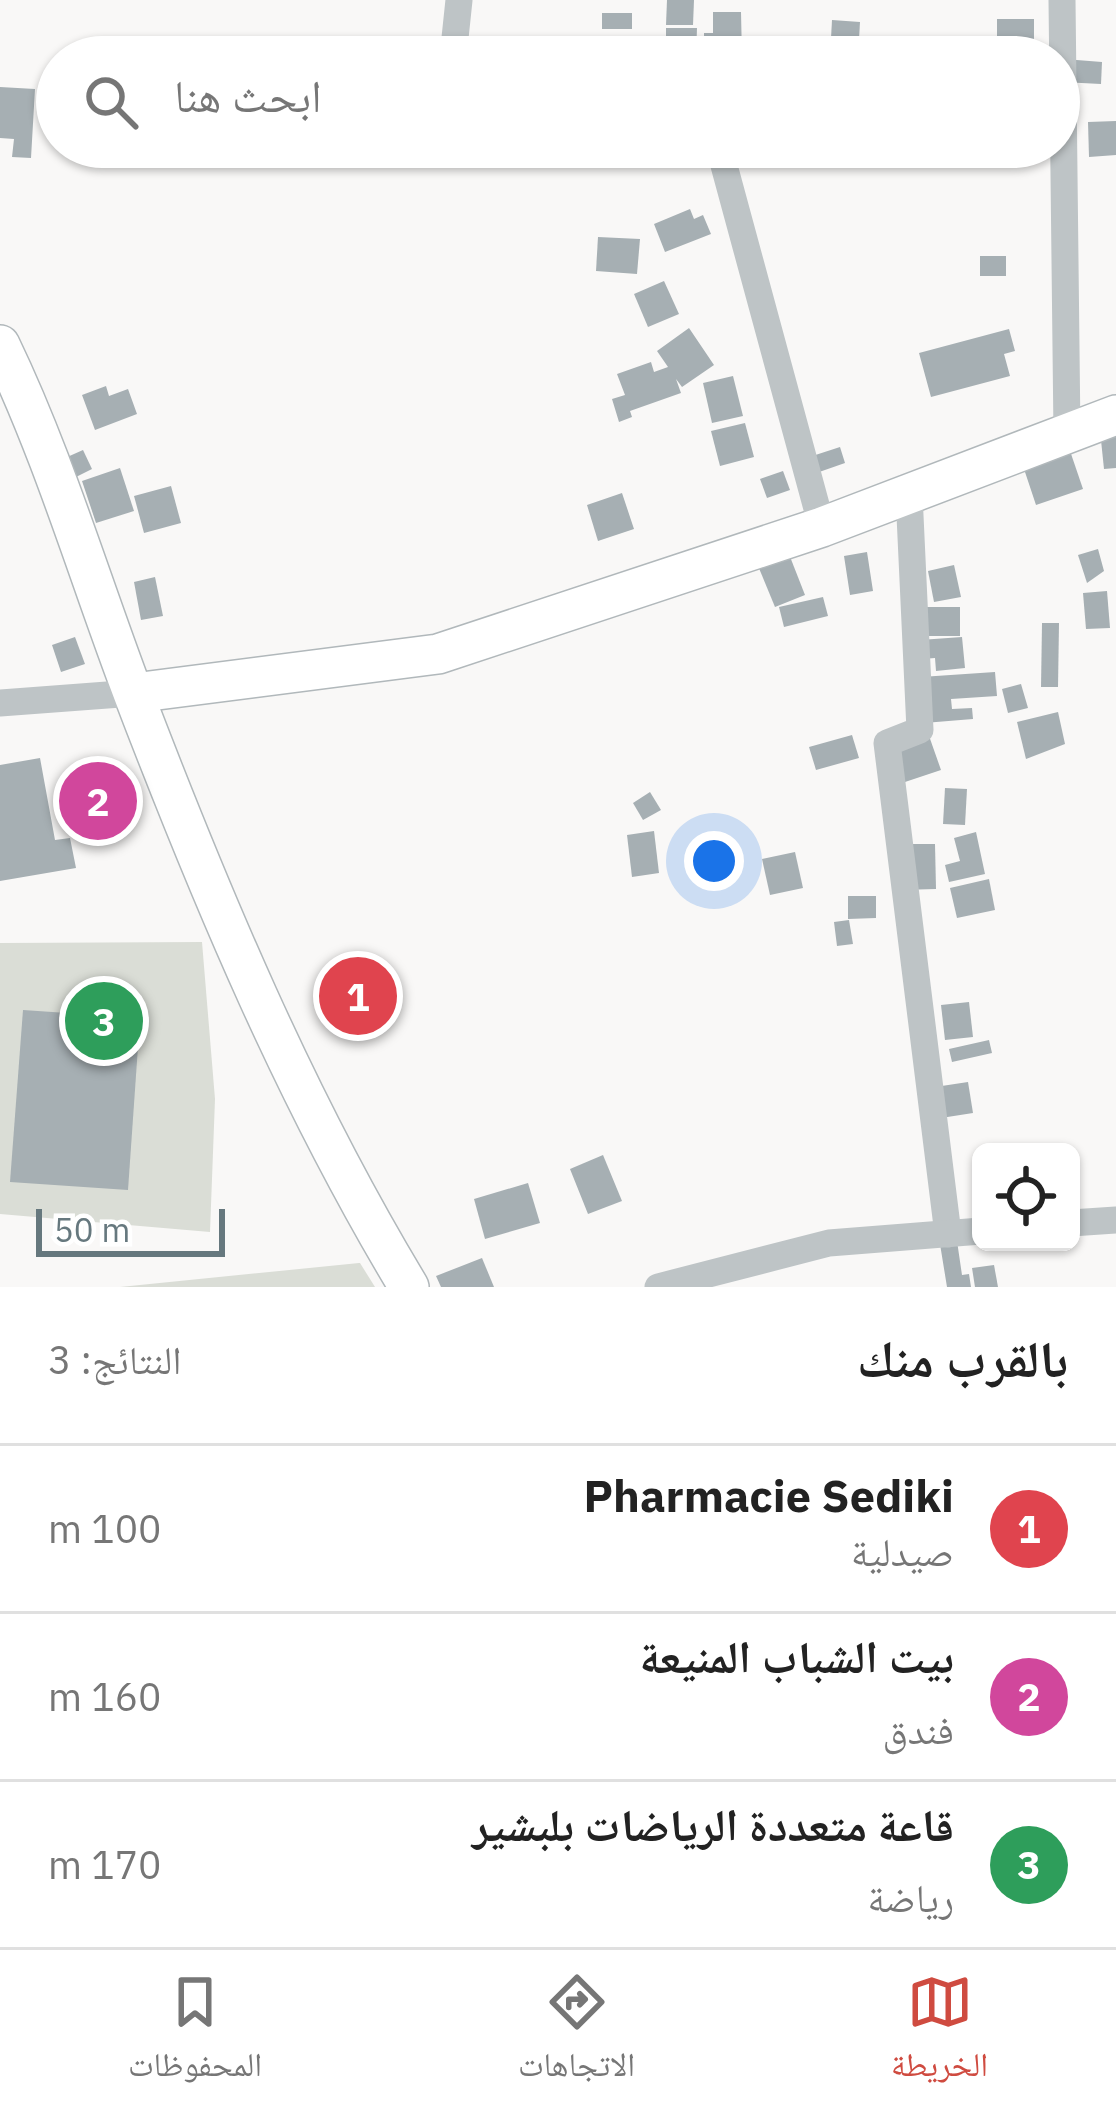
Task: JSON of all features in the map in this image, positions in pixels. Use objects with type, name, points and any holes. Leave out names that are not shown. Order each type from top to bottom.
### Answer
[{"type":"street","points":[[455,36],[459,0]]},
{"type":"street","points":[[1062,0],[1062,36]]},
{"type":"street","points":[[725,168],[822,527]]},
{"type":"street","points":[[1062,168],[1067,436]]},
{"type":"street","points":[[0,345],[30,408],[134,693],[234,942],[296,1076],[409,1287]]},
{"type":"street","points":[[0,703],[134,693],[438,654],[822,527],[1116,415]]},
{"type":"street","points":[[909,494],[920,730],[887,743],[948,1234]]},
{"type":"street","points":[[1080,1222],[1116,1220]]},
{"type":"street","points":[[658,1287],[829,1243],[972,1232]]},
{"type":"shaded area","points":[[202,942],[215,1099],[210,1232],[0,1214],[0,943]]},
{"type":"shaded area","points":[[359,1263],[375,1287],[120,1287]]},
{"type":"building","points":[[667,0],[694,0],[693,25],[666,25]]},
{"type":"building","points":[[713,12],[741,12],[742,36],[704,36],[713,33]]},
{"type":"building","points":[[602,13],[632,13],[632,29],[602,29]]},
{"type":"building","points":[[997,19],[1034,19],[1034,36],[997,36]]},
{"type":"building","points":[[832,20],[860,22],[859,36],[831,36]]},
{"type":"building","points":[[666,28],[697,28],[697,36],[666,36]]},
{"type":"building","points":[[1080,60],[1102,62],[1101,84],[1080,83]]},
{"type":"building","points":[[0,87],[35,89],[31,158],[12,157],[14,139],[0,138]]},
{"type":"building","points":[[1116,121],[1116,155],[1089,157],[1088,122]]},
{"type":"building","points":[[690,209],[694,219],[703,215],[711,234],[665,252],[654,224]]},
{"type":"building","points":[[598,237],[640,239],[637,274],[596,271]]},
{"type":"building","points":[[980,256],[1006,256],[1006,276],[980,276]]},
{"type":"building","points":[[664,281],[679,314],[648,327],[634,294]]},
{"type":"building","points":[[689,328],[714,365],[682,387],[676,379],[681,393],[630,411],[632,417],[619,422],[612,399],[625,395],[617,374],[651,362],[654,372],[668,367],[657,351]]},
{"type":"building","points":[[1009,329],[1015,351],[1004,354],[1010,376],[931,397],[919,353]]},
{"type":"building","points":[[733,376],[743,416],[712,423],[703,383]]},
{"type":"building","points":[[106,386],[109,396],[128,389],[137,414],[95,430],[82,395]]},
{"type":"building","points":[[1116,419],[1116,468],[1104,469],[1099,421]]},
{"type":"building","points":[[745,423],[754,457],[720,466],[711,431]]},
{"type":"building","points":[[1068,445],[1083,489],[1036,505],[1021,460]]},
{"type":"building","points":[[840,447],[845,463],[802,478],[797,461]]},
{"type":"building","points":[[83,450],[92,469],[74,478],[65,458]]},
{"type":"building","points":[[120,468],[134,511],[96,523],[82,481]]},
{"type":"building","points":[[783,471],[790,490],[767,498],[760,479]]},
{"type":"building","points":[[171,486],[181,523],[144,533],[134,496]]},
{"type":"building","points":[[622,493],[634,529],[598,541],[587,505]]},
{"type":"building","points":[[787,549],[805,595],[775,607],[756,561]]},
{"type":"building","points":[[1098,549],[1104,571],[1087,583],[1078,555]]},
{"type":"building","points":[[867,552],[873,591],[850,595],[844,556]]},
{"type":"building","points":[[954,565],[961,597],[934,602],[928,571]]},
{"type":"building","points":[[155,577],[163,616],[141,620],[134,582]]},
{"type":"building","points":[[1107,591],[1110,628],[1086,629],[1083,593]]},
{"type":"building","points":[[823,597],[828,616],[784,627],[779,607]]},
{"type":"building","points":[[921,607],[960,607],[960,636],[921,636]]},
{"type":"building","points":[[1042,623],[1059,623],[1058,687],[1041,687]]},
{"type":"building","points":[[75,637],[85,664],[61,672],[52,645]]},
{"type":"building","points":[[962,637],[965,668],[936,671],[935,658],[922,659],[920,640]]},
{"type":"building","points":[[995,672],[997,696],[951,699],[952,709],[972,708],[973,719],[924,723],[921,677]]},
{"type":"building","points":[[1021,684],[1028,708],[1008,713],[1002,689]]},
{"type":"building","points":[[1058,712],[1065,744],[1026,759],[1017,722]]},
{"type":"building","points":[[928,733],[941,770],[899,784],[886,748]]},
{"type":"building","points":[[852,735],[859,758],[816,770],[809,747]]},
{"type":"building","points":[[40,758],[55,840],[70,838],[76,868],[0,881],[0,765]]},
{"type":"building","points":[[945,788],[967,789],[965,825],[943,824]]},
{"type":"building","points":[[650,792],[661,810],[643,820],[633,803]]},
{"type":"building","points":[[654,831],[659,873],[632,877],[627,835]]},
{"type":"building","points":[[976,832],[985,874],[949,882],[945,865],[960,861],[954,838]]},
{"type":"building","points":[[900,844],[935,844],[936,889],[901,890]]},
{"type":"building","points":[[795,852],[803,888],[770,895],[762,859]]},
{"type":"building","points":[[989,879],[995,910],[957,918],[950,888]]},
{"type":"building","points":[[848,896],[876,896],[876,918],[848,919]]},
{"type":"building","points":[[849,920],[853,944],[837,946],[834,922]]},
{"type":"building","points":[[969,1002],[973,1037],[945,1040],[941,1005]]},
{"type":"building","points":[[23,1010],[140,1018],[128,1190],[10,1182]]},
{"type":"building","points":[[989,1040],[992,1053],[952,1062],[949,1049]]},
{"type":"building","points":[[968,1082],[973,1113],[941,1118],[935,1087]]},
{"type":"building","points":[[603,1155],[622,1201],[588,1214],[570,1169]]},
{"type":"building","points":[[528,1183],[540,1223],[485,1239],[474,1199]]},
{"type":"building","points":[[957,1241],[962,1275],[969,1274],[971,1287],[947,1287],[940,1244]]},
{"type":"building","points":[[482,1258],[494,1287],[441,1287],[436,1276]]},
{"type":"building","points":[[994,1265],[998,1287],[975,1287],[972,1268]]},
{"type":"place","name":"بيت الشباب المنيعة","points":[[98,801]]},
{"type":"place","name":"Pharmacie Sediki","points":[[358,996]]},
{"type":"place","name":"قاعة متعددة الرياضات بلبشير","points":[[104,1021]]}]
